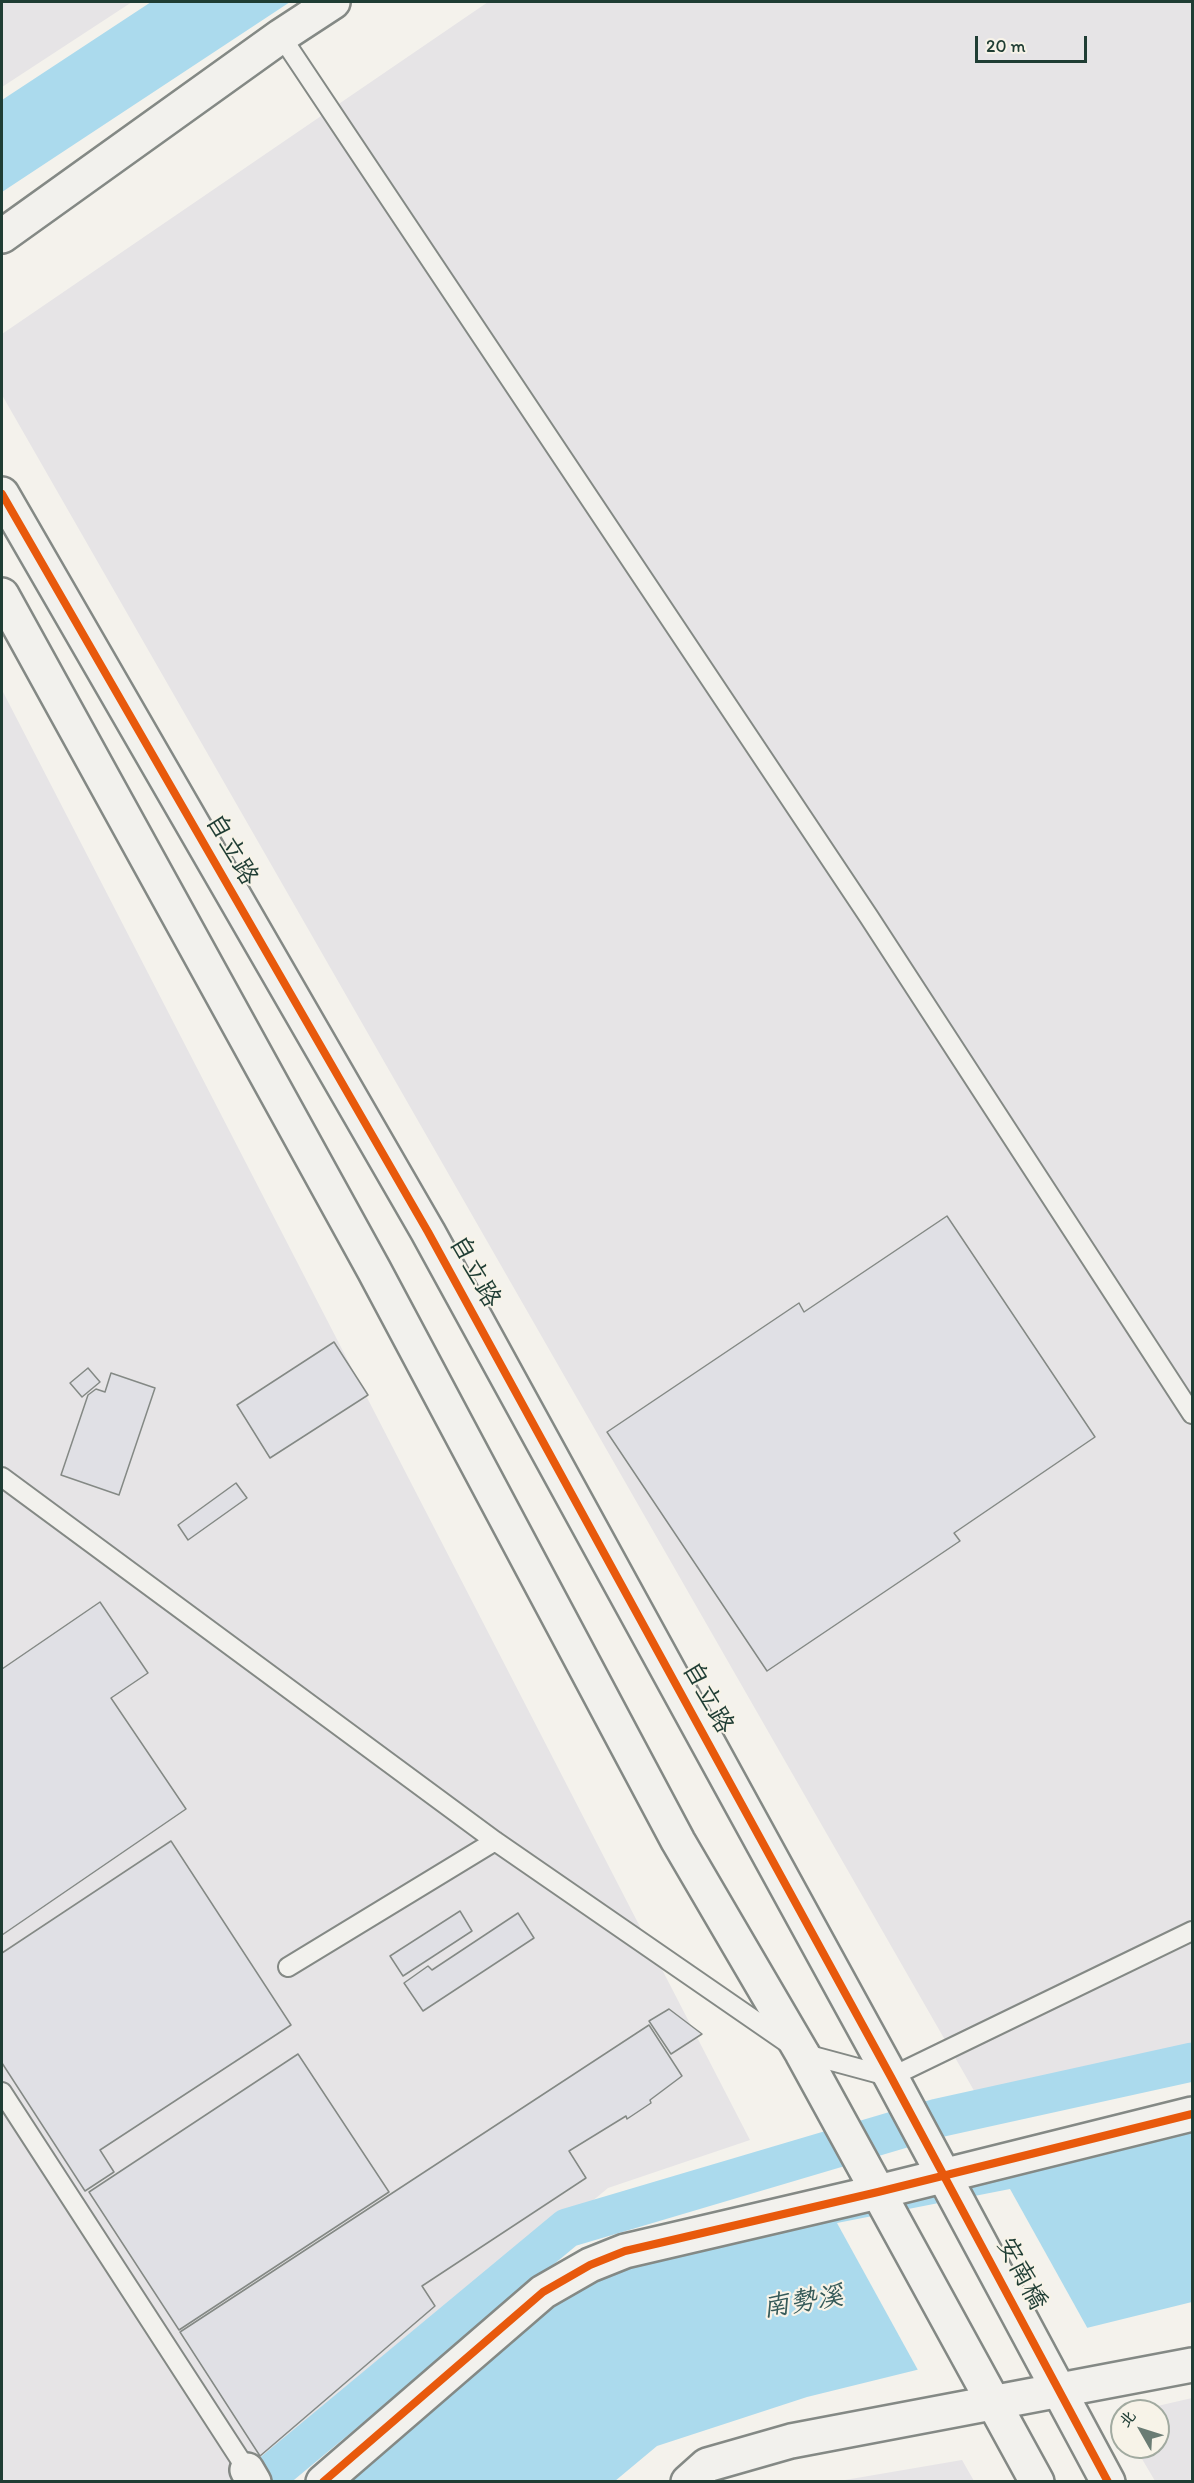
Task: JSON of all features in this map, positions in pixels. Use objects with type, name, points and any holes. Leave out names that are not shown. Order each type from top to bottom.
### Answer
[{"type":"street","points":[[2,236],[281,36],[333,2]]},
{"type":"street","name":"自立路","points":[[2,494],[428,1232],[947,2181]]},
{"type":"street","points":[[2,595],[374,1270],[678,1841],[807,2062],[1036,2481]]},
{"type":"street","points":[[323,2481],[543,2292],[590,2265],[625,2251],[947,2181],[1192,2114]]},
{"type":"street","name":"安南橋","points":[[947,2181],[1053,2380]]},
{"type":"street","points":[[688,2481],[707,2465],[791,2441],[1053,2380],[1192,2365]]},
{"type":"street","points":[[1053,2380],[1108,2481]]},
{"type":"lane","points":[[281,36],[876,927],[1192,1414]]},
{"type":"lane","points":[[2,1477],[495,1841],[807,2062],[891,2078],[1192,1931]]},
{"type":"lane","points":[[288,1967],[495,1841]]},
{"type":"lane","points":[[2,2092],[251,2476]]},
{"type":"shaded area","points":[[2,2],[132,2],[2,87]]},
{"type":"shaded area","points":[[488,2],[1192,2],[1192,2061],[992,2122],[2,395],[2,334]]},
{"type":"shaded area","points":[[2,690],[750,2140],[608,2188],[255,2481],[2,2481]]},
{"type":"shaded area","points":[[1192,2398],[1192,2481],[1155,2481],[1142,2459],[1170,2459],[1170,2403]]},
{"type":"shaded area","points":[[962,2460],[974,2481],[839,2481]]},
{"type":"water","points":[[151,2],[290,2],[2,192],[2,100]]},
{"type":"water","name":"南勢溪","points":[[1192,2111],[1192,2302],[807,2397],[657,2446],[615,2481],[323,2482],[543,2292],[779,2215]]},
{"type":"pier","points":[[1010,2189],[1089,2331],[919,2372],[837,2223]]},
{"type":"building","points":[[947,1216],[1095,1437],[954,1533],[960,1541],[767,1671],[607,1432],[799,1303],[804,1312]]},
{"type":"building","points":[[334,1342],[368,1395],[270,1458],[237,1405]]},
{"type":"building","points":[[88,1368],[100,1382],[82,1397],[70,1383]]},
{"type":"building","points":[[111,1373],[155,1388],[119,1495],[61,1475],[88,1395],[96,1389],[105,1392]]},
{"type":"building","points":[[236,1483],[247,1498],[188,1540],[178,1525]]},
{"type":"building","points":[[100,1602],[148,1673],[111,1698],[186,1809],[2,1935],[2,1669]]},
{"type":"building","points":[[171,1841],[291,2025],[100,2150],[114,2172],[85,2191],[2,2063],[2,1953]]},
{"type":"building","points":[[460,1911],[472,1931],[403,1976],[390,1956]]},
{"type":"building","points":[[518,1913],[534,1938],[423,2011],[404,1983],[428,1966],[432,1970]]},
{"type":"building","points":[[669,2009],[702,2034],[671,2054],[649,2021]]},
{"type":"building","points":[[649,2025],[682,2076],[650,2100],[651,2103],[627,2119],[626,2116],[569,2151],[586,2178],[422,2286],[435,2306],[260,2456],[180,2332]]},
{"type":"building","points":[[298,2054],[389,2192],[179,2330],[89,2192]]},
{"type":"waterway","points":[[261,2482],[567,2228],[938,2118],[1192,2062]]},
{"type":"cycle path","points":[[2,494],[428,1232],[891,2077],[1108,2482]]},
{"type":"cycle path","points":[[323,2482],[543,2292],[590,2265],[625,2251],[878,2192],[1192,2114]]}]
